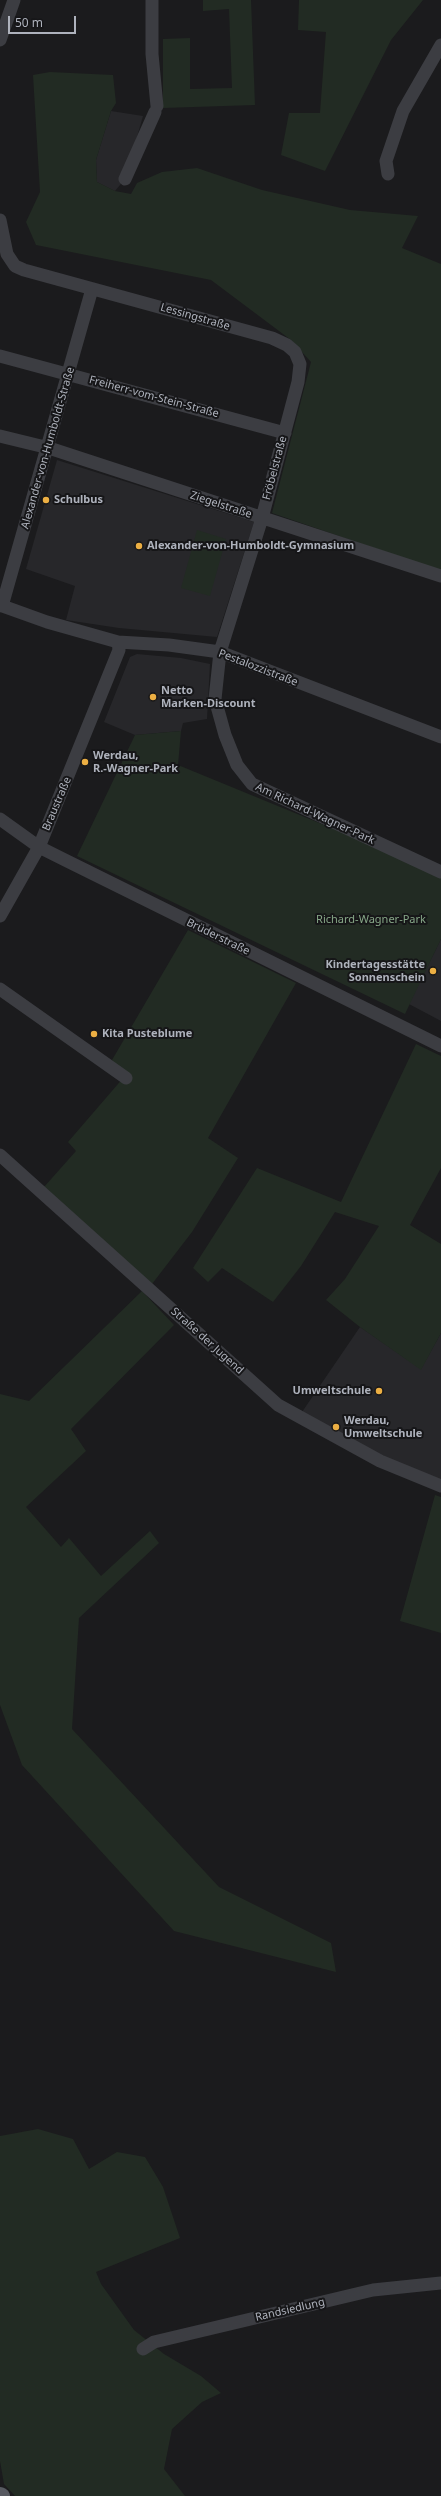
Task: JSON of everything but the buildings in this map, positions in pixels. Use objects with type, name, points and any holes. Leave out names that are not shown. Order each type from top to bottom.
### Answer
[{"type":"street","points":[[0,40],[14,0]]},
{"type":"street","points":[[125,179],[156,109],[152,54],[152,0]]},
{"type":"street","points":[[388,174],[386,161],[403,111],[441,45]]},
{"type":"street","points":[[0,220],[4,255]]},
{"type":"street","name":"Lessingstraße","points":[[4,255],[15,266],[24,270],[272,338],[287,345],[295,352]]},
{"type":"street","name":"Alexander-von-Humboldt-Straße","points":[[1,606],[49,448],[92,289]]},
{"type":"street","name":"Fröbelstraße","points":[[220,652],[262,518],[298,382],[300,364],[295,352]]},
{"type":"street","name":"Freiherr-vom-Stein-Straße","points":[[0,356],[70,373],[285,433]]},
{"type":"street","name":"Ziegelstraße","points":[[0,436],[49,448],[441,576]]},
{"type":"street","name":"Pestalozzistraße","points":[[1,606],[47,622],[118,642],[169,645],[220,652],[441,738]]},
{"type":"street","name":"Braustraße","points":[[0,916],[38,847],[119,650],[118,642]]},
{"type":"street","name":"Am Richard-Wagner-Park","points":[[220,652],[215,699],[225,735],[237,765],[252,784],[441,872]]},
{"type":"street","name":"Brüderstraße","points":[[0,819],[38,847],[441,1046]]},
{"type":"street","points":[[0,989],[126,1078]]},
{"type":"street","name":"Straße der Jugend","points":[[0,1155],[278,1405],[380,1461],[441,1486]]},
{"type":"street","name":"Randsiedlung","points":[[143,2349],[154,2342],[373,2290],[441,2283]]},
{"type":"shaded area","points":[[111,111],[143,116],[125,179],[115,191],[97,182],[96,160]]},
{"type":"shaded area","name":"Alexander-von-Humboldt-Gymnasium","points":[[57,460],[254,522],[217,637],[119,628],[66,620],[75,586],[26,569]]},
{"type":"shaded area","points":[[137,654],[181,658],[210,664],[207,719],[183,723],[181,731],[135,735],[104,722],[130,657]]},
{"type":"shaded area","name":"Kindertagesstätte Sonnenschein","points":[[441,939],[441,1021],[409,1004]]},
{"type":"shaded area","name":"Umweltschule","points":[[360,1327],[421,1369],[441,1333],[441,1483],[386,1459],[302,1412]]},
{"type":"green space","points":[[203,0],[251,0],[255,105],[163,108],[163,39],[190,38],[190,89],[232,88],[229,9],[203,11]]},
{"type":"green space","points":[[299,0],[423,0],[391,40],[325,171],[281,155],[289,113],[320,113],[326,32],[298,30]]},
{"type":"green space","points":[[50,72],[113,75],[116,103],[111,111],[96,160],[97,182],[115,191],[131,194],[137,183],[162,172],[197,168],[262,190],[350,210],[418,216],[402,248],[441,264],[441,571],[272,513],[311,362],[291,340],[211,280],[36,245],[26,222],[40,192],[33,75]]},
{"type":"green space","points":[[197,530],[226,539],[210,596],[181,588]]},
{"type":"green space","name":"Richard-Wagner-Park","points":[[181,731],[178,765],[441,873],[441,939],[405,1014],[77,856],[135,735]]},
{"type":"green space","points":[[188,930],[296,983],[208,1138],[238,1158],[192,1232],[152,1284],[44,1187],[76,1151],[68,1142],[124,1077],[112,1060]]},
{"type":"green space","points":[[416,1044],[441,1056],[441,1168],[410,1225],[441,1244],[441,1333],[421,1370],[360,1327],[326,1300],[345,1279],[379,1226],[335,1212],[301,1266],[273,1302],[222,1268],[208,1282],[193,1268],[257,1168],[341,1202]]},
{"type":"green space","points":[[142,1291],[174,1325],[71,1429],[86,1451],[26,1507],[61,1547],[69,1538],[101,1576],[150,1531],[159,1543],[79,1618],[72,1729],[219,1887],[331,1943],[336,1972],[174,1931],[22,1765],[0,1705],[0,1394],[29,1401]]},
{"type":"green space","points":[[435,1495],[441,1497],[441,1633],[400,1621]]},
{"type":"green space","points":[[38,2129],[73,2139],[89,2169],[117,2152],[145,2157],[163,2187],[180,2238],[96,2272],[101,2284],[134,2330],[164,2354],[201,2376],[221,2393],[202,2402],[172,2429],[164,2469],[185,2496],[15,2496],[4,2484],[0,2461],[0,2136]]},
{"type":"place","name":"Schulbus","points":[[46,500]]},
{"type":"place","name":"Alexander-von-Humboldt-Gymnasium","points":[[139,546]]},
{"type":"place","name":"Netto Marken-Discount","points":[[153,697]]},
{"type":"place","name":"Werdau, R.-Wagner-Park","points":[[85,762]]},
{"type":"place","name":"Kindertagesstätte Sonnenschein","points":[[433,971]]},
{"type":"place","name":"Kita Pusteblume","points":[[94,1034]]},
{"type":"place","name":"Umweltschule","points":[[379,1391]]},
{"type":"place","name":"Werdau, Umweltschule","points":[[336,1427]]}]
